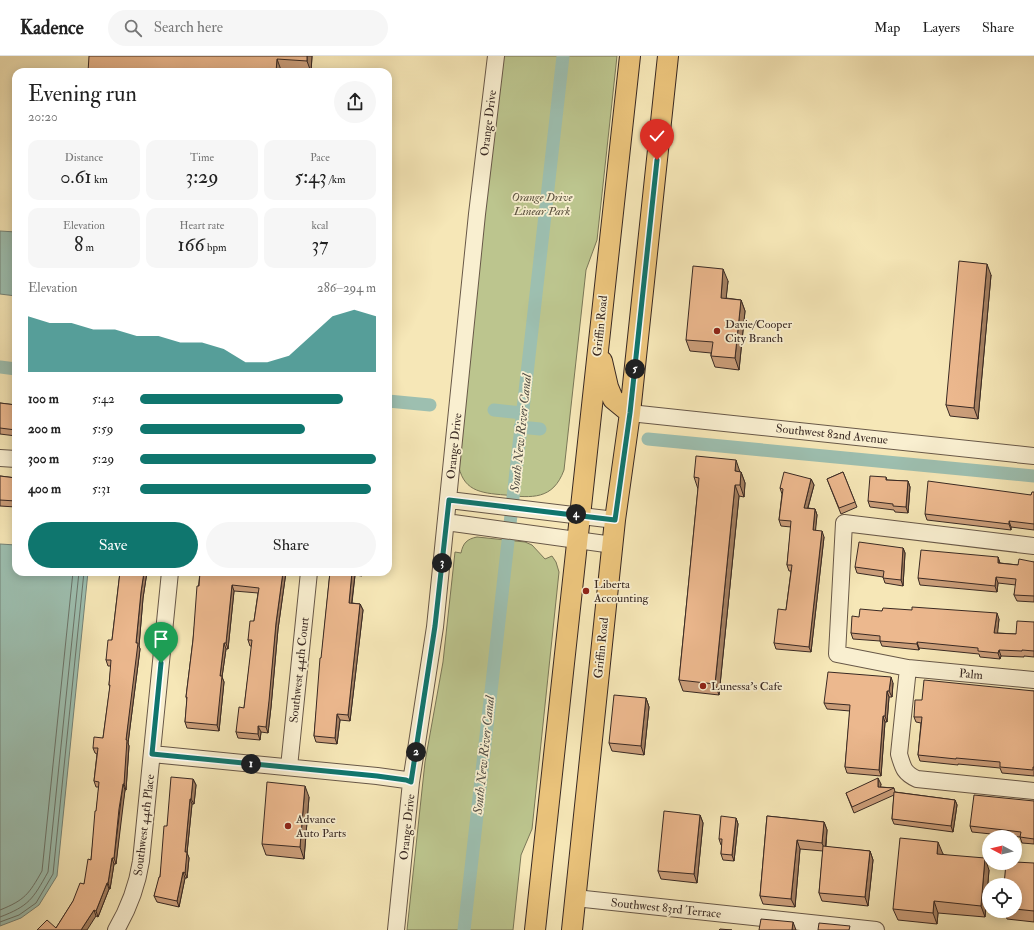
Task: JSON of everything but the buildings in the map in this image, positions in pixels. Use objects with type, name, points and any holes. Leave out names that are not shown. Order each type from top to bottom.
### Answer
[{"type":"main road","name":"Griffin Road","points":[[535,930],[630,56]]},
{"type":"main road","name":"Griffin Road","points":[[572,930],[615,520],[630,413],[668,56]]},
{"type":"main road","points":[[598,345],[608,387],[613,399],[630,413]]},
{"type":"street","name":"Orange Drive","points":[[396,930],[411,782],[435,626],[477,214],[496,56]]},
{"type":"street","name":"Southwest 82nd Avenue","points":[[630,413],[1034,456]]},
{"type":"street","points":[[0,458],[12,460]]},
{"type":"street","points":[[449,500],[559,512],[615,520]]},
{"type":"street","points":[[446,522],[557,536],[613,545]]},
{"type":"street","name":"Palm","points":[[1034,546],[844,523],[837,654],[908,668],[1034,680]]},
{"type":"street","name":"Southwest 44th Place","points":[[116,930],[132,900],[138,877],[170,576]]},
{"type":"street","name":"Southwest 44th Court","points":[[289,768],[309,576]]},
{"type":"street","points":[[908,668],[899,754],[902,765],[908,775],[917,779],[1034,791]]},
{"type":"street","points":[[152,754],[400,779],[411,782]]},
{"type":"street","name":"Southwest 83rd Terrace","points":[[575,898],[876,930]]},
{"type":"green space","name":"Orange Drive Linear Park","points":[[500,56],[617,56],[597,240],[586,270],[564,470],[554,487],[548,492],[540,495],[524,497],[488,493],[474,489],[468,485],[464,479],[460,472],[458,462]]},
{"type":"green space","points":[[477,537],[525,542],[532,545],[545,559],[552,556],[556,562],[559,572],[532,829],[521,855],[513,930],[407,930],[425,762],[443,662],[455,552],[461,553],[466,542]]},
{"type":"water","points":[[0,231],[12,232],[12,296],[0,294]]},
{"type":"water","points":[[0,544],[12,545],[12,576],[88,576],[57,876],[39,905],[21,918],[0,926]]},
{"type":"waterway","name":"South New River Canal","points":[[464,930],[563,56]]},
{"type":"waterway","points":[[0,367],[12,368]]},
{"type":"waterway","points":[[392,401],[430,405]]},
{"type":"waterway","points":[[494,410],[522,413]]},
{"type":"waterway","points":[[520,427],[540,429]]},
{"type":"waterway","points":[[648,439],[1034,476]]},
{"type":"place","name":"Davie/Cooper City Branch","points":[[717,331]]},
{"type":"place","name":"Liberta Accounting","points":[[586,591]]},
{"type":"place","name":"Lunessa’s Cafe","points":[[703,686]]},
{"type":"place","name":"Advance Auto Parts","points":[[288,826]]},
{"type":"route","points":[[161,663],[152,754],[377,776],[411,782],[435,626],[449,500],[559,512],[615,520],[630,413],[657,160]]}]
